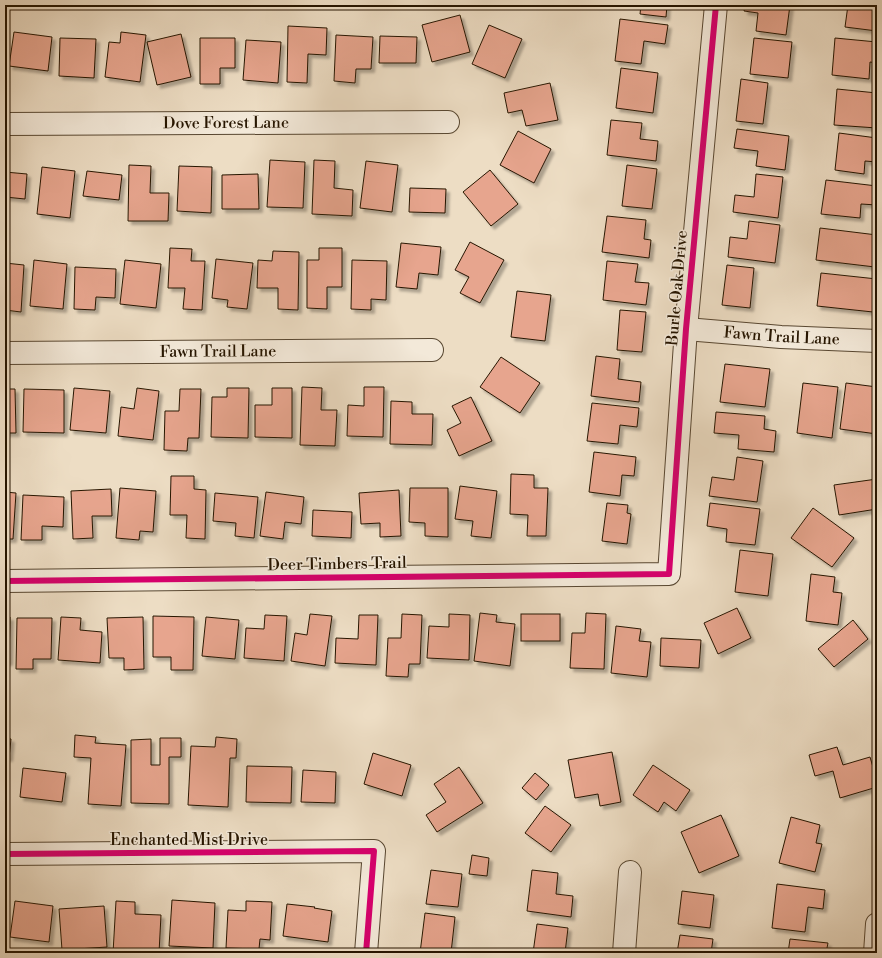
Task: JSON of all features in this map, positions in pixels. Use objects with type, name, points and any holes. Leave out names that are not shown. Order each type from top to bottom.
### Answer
[{"type":"street","name":"Burle Oak Drive","points":[[669,574],[686,329],[716,5]]},
{"type":"street","name":"Dove Forest Lane","points":[[5,124],[448,122]]},
{"type":"street","name":"Fawn Trail Lane","points":[[686,329],[877,341]]},
{"type":"street","name":"Fawn Trail Lane","points":[[5,353],[432,350]]},
{"type":"street","name":"Deer Timbers Trail","points":[[5,581],[669,574]]},
{"type":"street","name":"Enchanted Mist Drive","points":[[5,854],[374,851],[366,953]]},
{"type":"street","points":[[624,953],[630,872]]},
{"type":"street","points":[[875,953],[877,924]]},
{"type":"building","points":[[641,5],[667,5],[666,17],[640,14]]},
{"type":"building","points":[[745,5],[790,5],[786,35],[756,31],[758,13],[744,11]]},
{"type":"building","points":[[848,5],[877,5],[877,31],[845,27]]},
{"type":"building","points":[[460,15],[470,52],[432,62],[422,25]]},
{"type":"building","points":[[620,19],[668,25],[665,44],[644,41],[641,64],[615,61]]},
{"type":"building","points":[[489,25],[522,39],[505,78],[472,64]]},
{"type":"building","points":[[288,26],[327,28],[326,55],[308,54],[307,83],[287,82]]},
{"type":"building","points":[[14,32],[52,37],[48,71],[9,66]]},
{"type":"building","points":[[121,32],[146,35],[140,82],[105,77],[109,42],[120,43]]},
{"type":"building","points":[[181,34],[191,77],[157,85],[147,42]]},
{"type":"building","points":[[336,35],[373,37],[371,69],[356,69],[355,83],[334,81]]},
{"type":"building","points":[[380,36],[417,37],[416,63],[379,63]]},
{"type":"building","points":[[60,38],[96,39],[94,78],[59,76]]},
{"type":"building","points":[[200,38],[235,38],[235,68],[220,68],[220,84],[200,84]]},
{"type":"building","points":[[754,38],[792,42],[788,78],[750,74]]},
{"type":"building","points":[[835,38],[877,42],[877,63],[870,62],[869,79],[832,75]]},
{"type":"building","points":[[246,40],[281,42],[278,83],[243,80]]},
{"type":"building","points":[[621,68],[658,73],[653,113],[616,108]]},
{"type":"building","points":[[741,79],[768,83],[763,124],[736,121]]},
{"type":"building","points":[[550,83],[558,120],[526,126],[522,110],[508,113],[504,93]]},
{"type":"building","points":[[837,89],[877,93],[877,128],[834,125]]},
{"type":"building","points":[[611,120],[642,123],[640,139],[658,141],[656,161],[607,155]]},
{"type":"building","points":[[737,129],[789,136],[785,170],[756,166],[758,151],[734,148]]},
{"type":"building","points":[[518,131],[551,149],[534,183],[500,165]]},
{"type":"building","points":[[839,133],[877,138],[877,162],[865,161],[864,174],[835,170]]},
{"type":"building","points":[[270,160],[305,162],[303,208],[267,207]]},
{"type":"building","points":[[314,160],[335,161],[334,188],[353,190],[352,216],[312,214]]},
{"type":"building","points":[[366,161],[398,165],[392,212],[360,208]]},
{"type":"building","points":[[129,165],[151,166],[150,193],[169,193],[168,221],[128,221]]},
{"type":"building","points":[[627,165],[657,169],[652,209],[622,206]]},
{"type":"building","points":[[179,166],[212,167],[211,213],[177,211]]},
{"type":"building","points":[[42,167],[75,171],[70,218],[37,214]]},
{"type":"building","points":[[490,170],[518,204],[491,226],[463,192]]},
{"type":"building","points":[[87,171],[122,175],[119,200],[83,196]]},
{"type":"building","points":[[5,172],[27,174],[25,199],[5,197]]},
{"type":"building","points":[[258,174],[259,209],[222,209],[222,175]]},
{"type":"building","points":[[756,174],[783,177],[778,218],[733,212],[735,195],[754,197]]},
{"type":"building","points":[[826,180],[877,186],[877,205],[861,204],[860,218],[821,214]]},
{"type":"building","points":[[410,188],[446,189],[445,213],[409,212]]},
{"type":"building","points":[[607,216],[646,220],[644,239],[651,240],[649,258],[602,252]]},
{"type":"building","points":[[749,221],[780,225],[775,263],[728,257],[730,237],[747,239]]},
{"type":"building","points":[[820,228],[877,235],[875,267],[816,260]]},
{"type":"building","points":[[470,242],[504,260],[480,303],[460,293],[469,277],[455,270]]},
{"type":"building","points":[[401,243],[441,247],[438,275],[419,273],[417,289],[396,287]]},
{"type":"building","points":[[170,248],[192,249],[191,261],[205,261],[202,310],[183,309],[185,288],[168,288]]},
{"type":"building","points":[[319,248],[342,248],[342,287],[327,287],[327,309],[307,308],[307,260],[319,260]]},
{"type":"building","points":[[273,251],[299,252],[298,310],[278,309],[278,288],[257,288],[258,260],[272,261]]},
{"type":"building","points":[[216,259],[253,263],[247,309],[227,307],[228,300],[212,298]]},
{"type":"building","points":[[34,260],[67,264],[63,309],[30,306]]},
{"type":"building","points":[[125,260],[161,264],[156,308],[120,304]]},
{"type":"building","points":[[352,260],[387,261],[386,300],[371,299],[371,310],[351,309]]},
{"type":"building","points":[[607,261],[638,264],[635,282],[649,283],[646,305],[603,300]]},
{"type":"building","points":[[5,263],[24,265],[21,312],[5,310]]},
{"type":"building","points":[[727,265],[754,268],[750,308],[722,305]]},
{"type":"building","points":[[75,267],[116,269],[115,298],[96,297],[95,310],[74,309]]},
{"type":"building","points":[[821,273],[877,279],[873,312],[817,306]]},
{"type":"building","points":[[517,291],[551,295],[545,341],[511,337]]},
{"type":"building","points":[[620,310],[646,312],[642,352],[617,350]]},
{"type":"building","points":[[596,356],[620,359],[618,379],[641,382],[639,402],[591,396]]},
{"type":"building","points":[[501,357],[540,383],[520,413],[480,387]]},
{"type":"building","points":[[725,364],[770,369],[765,407],[720,402]]},
{"type":"building","points":[[803,383],[838,387],[832,438],[797,433]]},
{"type":"building","points":[[846,383],[877,387],[877,434],[840,429]]},
{"type":"building","points":[[302,387],[322,388],[321,410],[337,410],[335,446],[300,445]]},
{"type":"building","points":[[364,387],[384,387],[383,437],[347,436],[348,405],[364,406]]},
{"type":"building","points":[[74,388],[110,391],[106,433],[70,430]]},
{"type":"building","points":[[137,388],[159,391],[153,440],[118,436],[121,407],[134,409]]},
{"type":"building","points":[[227,388],[249,388],[248,438],[211,437],[212,397],[227,397]]},
{"type":"building","points":[[272,388],[292,388],[292,438],[255,437],[255,405],[272,405]]},
{"type":"building","points":[[5,389],[15,389],[16,433],[5,433]]},
{"type":"building","points":[[24,389],[64,390],[64,433],[23,432]]},
{"type":"building","points":[[180,389],[201,389],[199,438],[188,438],[187,451],[164,450],[165,411],[179,411]]},
{"type":"building","points":[[471,397],[492,441],[459,456],[447,430],[461,423],[452,406]]},
{"type":"building","points":[[391,401],[412,402],[412,414],[433,414],[432,445],[390,444]]},
{"type":"building","points":[[592,403],[639,408],[637,427],[620,425],[618,444],[587,441]]},
{"type":"building","points":[[716,412],[765,416],[764,429],[776,431],[774,452],[738,449],[739,435],[714,433]]},
{"type":"building","points":[[594,452],[636,457],[634,476],[622,475],[620,496],[589,492]]},
{"type":"building","points":[[737,457],[763,461],[757,502],[709,496],[712,477],[734,480]]},
{"type":"building","points":[[511,474],[534,475],[534,488],[548,488],[546,536],[527,536],[528,515],[510,514]]},
{"type":"building","points":[[171,476],[194,476],[194,489],[206,490],[205,539],[186,538],[187,515],[170,515]]},
{"type":"building","points":[[877,479],[877,509],[839,515],[834,485]]},
{"type":"building","points":[[460,486],[497,491],[491,538],[471,536],[473,521],[455,519]]},
{"type":"building","points":[[120,488],[156,491],[153,532],[140,531],[139,540],[116,538]]},
{"type":"building","points":[[410,488],[448,488],[448,537],[425,536],[425,523],[409,522]]},
{"type":"building","points":[[111,489],[112,516],[92,516],[93,538],[73,539],[71,491]]},
{"type":"building","points":[[399,490],[401,536],[380,537],[380,523],[361,524],[359,493]]},
{"type":"building","points":[[5,492],[16,493],[13,539],[5,539]]},
{"type":"building","points":[[266,492],[304,497],[301,524],[285,522],[283,539],[260,536]]},
{"type":"building","points":[[215,493],[258,497],[254,538],[235,536],[236,523],[213,521]]},
{"type":"building","points":[[23,495],[64,497],[63,527],[42,526],[42,540],[21,540]]},
{"type":"building","points":[[607,503],[628,505],[627,513],[631,514],[627,544],[602,541]]},
{"type":"building","points":[[710,503],[760,509],[755,545],[726,542],[727,529],[707,526]]},
{"type":"building","points":[[813,508],[854,538],[832,567],[791,538]]},
{"type":"building","points":[[313,510],[352,512],[351,538],[312,536]]},
{"type":"building","points":[[740,550],[773,554],[768,596],[735,592]]},
{"type":"building","points":[[811,574],[835,577],[833,592],[842,593],[838,625],[806,621]]},
{"type":"building","points":[[737,608],[751,638],[718,654],[704,623]]},
{"type":"building","points":[[480,613],[497,615],[496,622],[515,624],[510,666],[474,661]]},
{"type":"building","points":[[586,613],[606,614],[604,669],[570,668],[572,633],[585,633]]},
{"type":"building","points":[[310,614],[332,616],[325,666],[291,661],[295,633],[307,635]]},
{"type":"building","points":[[402,614],[422,615],[420,664],[409,664],[408,677],[386,676],[388,638],[401,638]]},
{"type":"building","points":[[449,614],[470,615],[469,660],[427,658],[429,626],[449,627]]},
{"type":"building","points":[[521,614],[560,614],[560,641],[521,641]]},
{"type":"building","points":[[265,615],[287,616],[284,661],[244,658],[246,628],[264,629]]},
{"type":"building","points":[[359,615],[378,615],[376,665],[335,663],[336,638],[358,639]]},
{"type":"building","points":[[153,616],[194,617],[193,670],[171,670],[171,657],[153,657]]},
{"type":"building","points":[[5,617],[10,617],[9,662],[5,662]]},
{"type":"building","points":[[61,617],[81,618],[80,630],[102,632],[100,663],[58,660]]},
{"type":"building","points":[[143,617],[144,669],[124,670],[124,658],[109,658],[107,618]]},
{"type":"building","points":[[206,617],[239,620],[235,659],[202,656]]},
{"type":"building","points":[[17,618],[52,618],[51,659],[33,659],[33,669],[16,669]]},
{"type":"building","points":[[853,620],[868,639],[834,667],[818,649]]},
{"type":"building","points":[[616,626],[641,629],[639,641],[651,642],[647,677],[611,673]]},
{"type":"building","points":[[661,638],[701,640],[699,668],[660,666]]},
{"type":"building","points":[[75,735],[96,737],[95,743],[126,745],[121,806],[88,804],[91,758],[74,757]]},
{"type":"building","points":[[216,737],[237,739],[236,758],[230,758],[228,807],[188,805],[191,746],[215,747]]},
{"type":"building","points":[[5,738],[11,739],[9,758],[5,758]]},
{"type":"building","points":[[160,738],[181,738],[181,757],[169,757],[169,804],[131,803],[131,740],[151,739],[151,765],[160,765]]},
{"type":"building","points":[[837,747],[843,765],[870,757],[877,781],[877,787],[840,798],[833,771],[815,776],[809,755]]},
{"type":"building","points":[[612,752],[621,802],[600,806],[598,794],[575,798],[568,760]]},
{"type":"building","points":[[373,753],[411,765],[402,796],[364,784]]},
{"type":"building","points":[[653,765],[690,790],[676,811],[664,802],[658,812],[633,795]]},
{"type":"building","points":[[247,766],[292,767],[291,803],[246,802]]},
{"type":"building","points":[[459,767],[483,803],[437,832],[426,815],[446,802],[434,784]]},
{"type":"building","points":[[23,768],[66,773],[62,802],[20,797]]},
{"type":"building","points":[[303,770],[336,772],[335,803],[301,802]]},
{"type":"building","points":[[535,773],[549,785],[536,800],[522,788]]},
{"type":"building","points":[[545,806],[571,825],[551,852],[525,833]]},
{"type":"building","points":[[721,815],[739,856],[699,873],[681,832]]},
{"type":"building","points":[[791,817],[820,825],[816,843],[822,844],[815,872],[779,863]]},
{"type":"building","points":[[472,855],[489,858],[487,876],[469,874]]},
{"type":"building","points":[[431,870],[462,874],[458,907],[426,904]]},
{"type":"building","points":[[532,870],[558,873],[556,894],[573,896],[571,917],[527,911]]},
{"type":"building","points":[[777,884],[825,890],[823,909],[808,907],[805,932],[772,928]]},
{"type":"building","points":[[682,891],[714,895],[710,928],[678,924]]},
{"type":"building","points":[[172,900],[215,903],[213,948],[169,946]]},
{"type":"building","points":[[15,901],[53,906],[49,942],[10,937]]},
{"type":"building","points":[[116,901],[135,902],[135,914],[161,915],[159,953],[113,953]]},
{"type":"building","points":[[246,901],[272,902],[270,940],[260,939],[259,949],[226,948],[228,910],[246,911]]},
{"type":"building","points":[[287,904],[315,907],[314,908],[332,911],[328,942],[283,936]]},
{"type":"building","points":[[104,906],[107,947],[62,950],[59,909]]},
{"type":"building","points":[[425,913],[455,917],[451,953],[420,953]]},
{"type":"building","points":[[537,924],[568,928],[565,953],[533,953]]},
{"type":"building","points":[[680,935],[713,939],[711,953],[677,953]]},
{"type":"building","points":[[790,939],[828,943],[826,953],[788,953]]},
{"type":"cycle path","points":[[5,581],[669,574],[686,329],[716,5]]},
{"type":"cycle path","points":[[5,854],[374,851],[366,953]]}]
